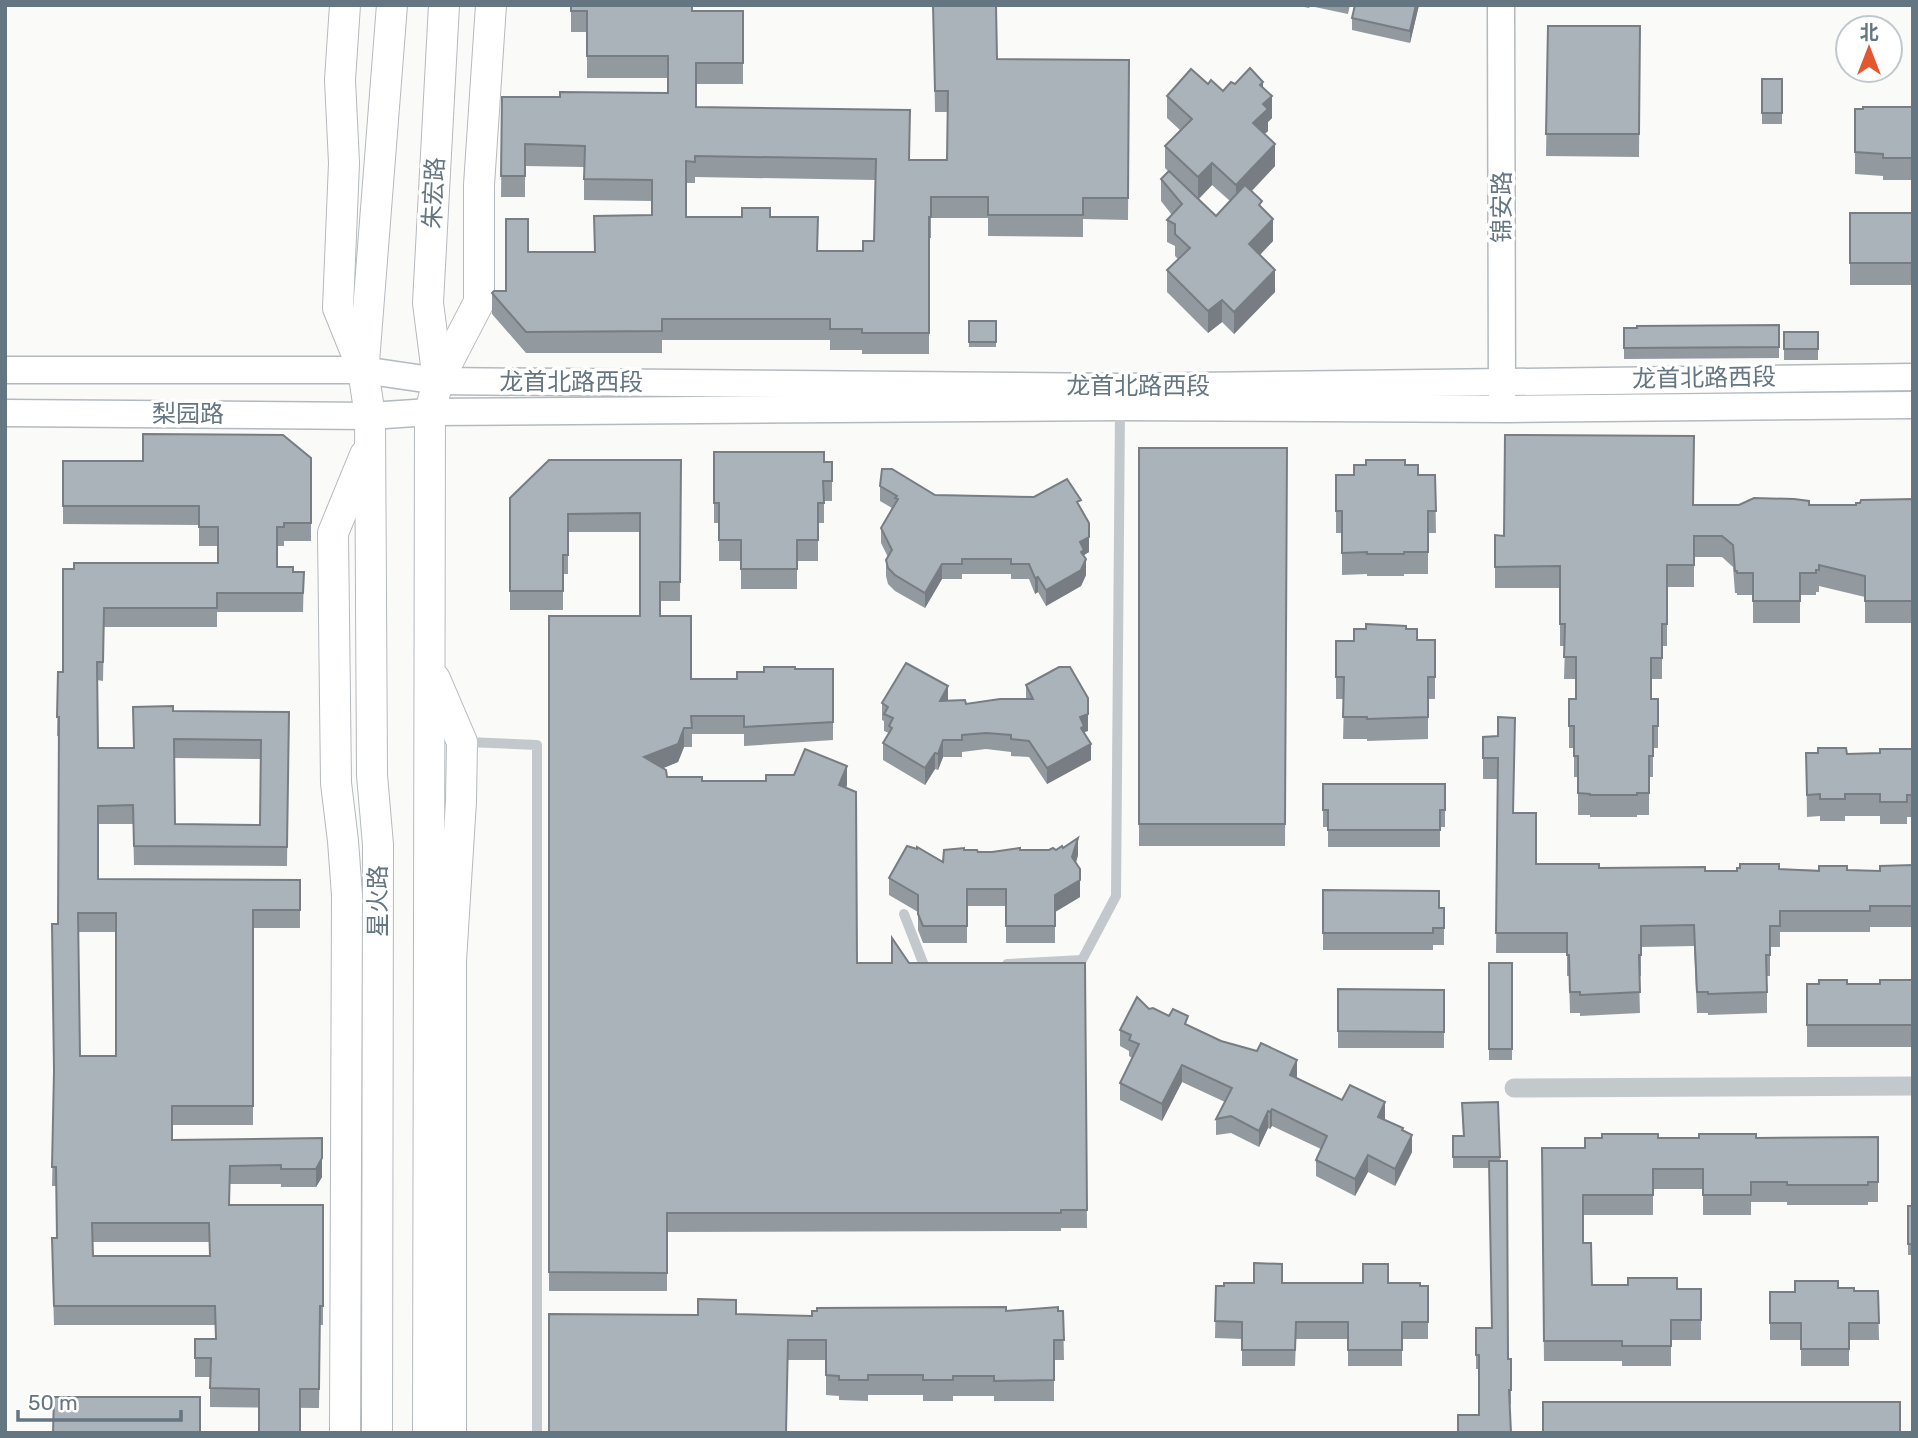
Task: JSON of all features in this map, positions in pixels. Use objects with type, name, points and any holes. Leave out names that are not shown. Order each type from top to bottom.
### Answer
[{"type":"main road","points":[[345,5],[340,80],[344,163],[338,308],[363,370]]},
{"type":"main road","points":[[363,370],[392,5]]},
{"type":"main road","name":"朱宏路","points":[[438,381],[428,303],[444,5]]},
{"type":"main road","points":[[438,381],[479,302],[479,185],[491,5]]},
{"type":"main road","name":"星火路","points":[[363,370],[370,429],[372,775],[378,845],[377,1433]]},
{"type":"main road","name":"星火路","points":[[428,1433],[430,412],[438,381]]},
{"type":"main road","points":[[345,1433],[347,895],[342,824],[335,783],[333,533],[370,429]]},
{"type":"main road","points":[[430,666],[461,742],[461,801],[451,961],[451,1433]]},
{"type":"main road","points":[[342,824],[378,941]]},
{"type":"main road","points":[[346,1153],[377,1153]]},
{"type":"street","name":"锦安路","points":[[1501,5],[1502,409]]},
{"type":"street","name":"梨园路","points":[[5,370],[363,370]]},
{"type":"street","name":"龙首北路西段","points":[[363,370],[438,381],[1502,409],[1913,405]]},
{"type":"street","name":"龙首北路西段","points":[[370,429],[430,412],[1119,397],[1502,381],[1913,377]]},
{"type":"street","name":"梨园路","points":[[5,413],[370,429]]},
{"type":"street","points":[[1514,1088],[1913,1086]]},
{"type":"lane","points":[[990,965],[1082,960],[1116,896],[1119,397]]},
{"type":"lane","points":[[461,742],[537,745],[537,1433]]},
{"type":"lane","points":[[904,914],[925,968],[938,968]]},
{"type":"building","points":[[571,5],[692,5],[692,11],[743,11],[743,63],[696,63],[696,107],[910,110],[909,160],[947,160],[948,91],[935,91],[933,5],[996,5],[997,59],[1129,60],[1128,198],[1083,198],[1083,215],[988,215],[988,197],[931,197],[929,333],[862,333],[862,329],[830,329],[830,319],[662,319],[662,331],[526,332],[492,293],[506,291],[506,219],[528,219],[528,252],[595,252],[594,216],[652,215],[652,180],[584,179],[585,146],[525,144],[525,176],[501,176],[502,97],[560,97],[560,92],[668,93],[668,56],[587,56],[587,11],[571,11]],"holes":[[[695,156],[876,159],[874,241],[863,241],[863,251],[817,251],[818,217],[770,217],[770,208],[742,208],[742,217],[686,217],[686,161],[695,162]]]},
{"type":"building","points":[[1355,5],[1416,5],[1410,31],[1352,18]]},
{"type":"building","points":[[1548,26],[1640,26],[1639,134],[1546,134]]},
{"type":"building","points":[[1250,68],[1263,82],[1260,85],[1272,96],[1263,104],[1268,109],[1253,123],[1275,144],[1236,185],[1212,163],[1198,177],[1165,146],[1192,119],[1167,96],[1191,69],[1208,84],[1211,80],[1223,91],[1231,82],[1235,84]]},
{"type":"building","points":[[1762,79],[1782,79],[1782,113],[1762,113]]},
{"type":"building","points":[[1913,107],[1913,158],[1883,158],[1883,154],[1855,152],[1855,109]]},
{"type":"building","points":[[1169,171],[1216,216],[1245,185],[1262,201],[1259,205],[1273,219],[1249,244],[1275,270],[1234,312],[1222,300],[1208,311],[1167,270],[1190,248],[1175,234],[1175,224],[1167,220],[1182,204],[1161,179]]},
{"type":"building","points":[[1850,213],[1913,213],[1913,263],[1850,263]]},
{"type":"building","points":[[969,321],[996,321],[996,342],[969,342]]},
{"type":"building","points":[[1779,325],[1779,347],[1624,348],[1624,328],[1637,326]]},
{"type":"building","points":[[1784,332],[1818,332],[1818,349],[1784,349]]},
{"type":"building","points":[[143,434],[283,435],[311,458],[311,523],[284,523],[284,527],[277,527],[277,567],[293,567],[293,572],[304,572],[303,593],[217,593],[217,608],[104,608],[103,662],[97,662],[98,748],[134,748],[133,707],[173,706],[173,711],[289,712],[287,847],[134,846],[133,805],[98,806],[98,879],[300,880],[300,910],[253,910],[253,1106],[172,1106],[172,1140],[322,1138],[322,1158],[316,1169],[281,1169],[281,1165],[230,1166],[229,1205],[323,1205],[323,1306],[320,1306],[319,1389],[300,1389],[300,1433],[259,1433],[259,1389],[210,1388],[211,1358],[195,1358],[195,1339],[216,1339],[215,1306],[54,1306],[52,1238],[57,1238],[56,1167],[52,1167],[52,924],[58,924],[57,717],[58,672],[63,672],[63,569],[74,569],[74,563],[218,563],[218,527],[199,527],[199,506],[63,506],[63,461],[143,461]],"holes":[[[174,739],[261,740],[260,825],[175,824]],[[78,913],[116,913],[116,1056],[80,1056]],[[92,1223],[209,1223],[210,1256],[93,1256]]]},
{"type":"building","points":[[1505,435],[1694,436],[1693,505],[1739,505],[1754,498],[1794,499],[1809,501],[1809,505],[1856,505],[1861,500],[1913,499],[1913,601],[1865,601],[1865,576],[1819,565],[1816,573],[1800,573],[1800,601],[1753,601],[1753,573],[1735,571],[1733,545],[1722,536],[1694,536],[1694,565],[1667,565],[1667,624],[1662,624],[1662,658],[1651,658],[1651,699],[1658,699],[1658,726],[1653,726],[1653,756],[1649,756],[1649,793],[1578,793],[1578,756],[1574,756],[1574,726],[1569,726],[1569,699],[1576,699],[1576,657],[1564,657],[1565,624],[1560,624],[1560,566],[1495,567],[1495,535],[1504,536]]},
{"type":"building","points":[[1139,448],[1287,448],[1285,824],[1139,824]]},
{"type":"building","points":[[714,452],[824,452],[824,462],[832,462],[832,481],[823,481],[824,503],[818,503],[818,540],[797,540],[797,569],[741,569],[741,540],[719,540],[719,503],[714,503]]},
{"type":"building","points":[[549,460],[681,460],[680,582],[660,582],[660,616],[691,616],[691,679],[737,679],[737,672],[764,672],[764,667],[833,669],[833,722],[744,727],[744,716],[691,716],[692,728],[684,728],[678,744],[644,757],[666,770],[667,777],[702,777],[702,781],[766,781],[766,775],[794,775],[805,749],[847,766],[839,785],[856,792],[857,963],[892,963],[892,938],[909,963],[1085,963],[1087,1210],[1061,1210],[1061,1213],[667,1213],[667,1273],[549,1272],[549,616],[640,616],[640,513],[568,514],[568,555],[563,555],[563,591],[510,591],[510,498]]},
{"type":"building","points":[[1366,460],[1405,460],[1405,465],[1418,465],[1418,475],[1435,475],[1436,511],[1428,511],[1428,552],[1342,553],[1342,511],[1336,511],[1336,475],[1354,475],[1354,465],[1366,465]]},
{"type":"building","points":[[882,469],[892,469],[935,495],[1034,497],[1067,479],[1081,500],[1077,502],[1089,523],[1089,537],[1080,542],[1084,550],[1081,552],[1086,559],[1081,570],[1046,590],[1038,577],[1035,578],[1029,564],[1011,564],[1011,559],[962,559],[962,564],[942,564],[925,593],[888,568],[886,560],[892,550],[881,528],[898,499],[880,486]]},
{"type":"building","points":[[1366,624],[1406,626],[1406,629],[1417,629],[1417,640],[1435,640],[1435,677],[1428,677],[1428,717],[1343,717],[1344,677],[1336,677],[1336,641],[1354,641],[1354,629],[1366,629]]},
{"type":"building","points":[[906,663],[948,686],[940,701],[965,700],[966,704],[1000,699],[1033,699],[1026,685],[1059,667],[1070,667],[1088,698],[1088,714],[1080,717],[1084,726],[1081,728],[1091,744],[1047,768],[1029,741],[1011,739],[1011,735],[962,735],[962,740],[943,740],[938,754],[935,753],[925,768],[883,743],[892,728],[889,726],[893,718],[884,714],[888,707],[882,703]]},
{"type":"building","points":[[1498,717],[1515,718],[1513,813],[1536,813],[1536,864],[1599,864],[1599,868],[1705,867],[1705,871],[1737,871],[1740,864],[1779,864],[1779,869],[1819,871],[1819,866],[1847,866],[1847,870],[1880,871],[1880,866],[1913,865],[1913,906],[1870,906],[1870,911],[1780,911],[1780,926],[1770,926],[1770,955],[1766,955],[1767,992],[1697,992],[1694,925],[1641,926],[1640,992],[1580,995],[1580,992],[1570,992],[1567,933],[1496,933],[1498,758],[1483,758],[1483,737],[1498,736]]},
{"type":"building","points":[[1818,748],[1846,748],[1847,754],[1880,753],[1880,749],[1913,749],[1913,795],[1907,795],[1907,802],[1880,802],[1880,794],[1845,794],[1845,799],[1820,799],[1820,794],[1807,795],[1806,753],[1818,753]]},
{"type":"building","points":[[1323,784],[1445,784],[1445,810],[1440,810],[1440,830],[1328,830],[1328,810],[1323,810]]},
{"type":"building","points":[[1078,838],[1072,857],[1080,869],[1080,880],[1055,895],[1055,926],[1006,926],[1006,889],[967,889],[967,926],[923,926],[918,914],[918,895],[889,878],[907,846],[917,847],[943,862],[944,850],[1056,850]]},
{"type":"building","points":[[1323,890],[1439,891],[1439,908],[1444,908],[1444,928],[1433,928],[1433,933],[1323,933]]},
{"type":"building","points":[[1489,963],[1512,963],[1512,1049],[1489,1049]]},
{"type":"building","points":[[1819,980],[1847,980],[1847,984],[1880,984],[1880,980],[1913,980],[1913,1025],[1807,1025],[1807,984],[1819,984]]},
{"type":"building","points":[[1338,989],[1444,990],[1444,1032],[1338,1031]]},
{"type":"building","points":[[1137,997],[1149,1009],[1153,1008],[1169,1016],[1173,1009],[1188,1016],[1185,1024],[1221,1041],[1257,1051],[1261,1043],[1297,1060],[1290,1075],[1342,1100],[1350,1085],[1385,1102],[1378,1117],[1412,1135],[1395,1169],[1368,1155],[1355,1179],[1316,1160],[1327,1136],[1272,1109],[1268,1111],[1259,1131],[1231,1116],[1216,1119],[1232,1088],[1182,1065],[1162,1104],[1120,1083],[1139,1044],[1129,1040],[1131,1035],[1120,1030]]},
{"type":"building","points":[[1498,1102],[1500,1157],[1453,1157],[1453,1136],[1464,1136],[1462,1103]]},
{"type":"building","points":[[1602,1134],[1658,1134],[1658,1138],[1699,1138],[1699,1134],[1756,1134],[1756,1138],[1878,1137],[1878,1182],[1868,1182],[1868,1185],[1787,1185],[1787,1182],[1751,1182],[1751,1195],[1703,1195],[1703,1169],[1653,1169],[1653,1195],[1583,1195],[1583,1243],[1591,1243],[1592,1285],[1628,1285],[1628,1278],[1677,1278],[1677,1289],[1701,1289],[1701,1320],[1671,1320],[1671,1346],[1622,1346],[1622,1341],[1544,1341],[1542,1148],[1585,1148],[1585,1138],[1602,1138]]},
{"type":"building","points":[[1489,1161],[1507,1161],[1511,1433],[1458,1433],[1458,1415],[1479,1415],[1476,1328],[1492,1328]]},
{"type":"building","points":[[1908,1206],[1913,1206],[1913,1244],[1908,1244]]},
{"type":"building","points":[[1254,1263],[1282,1264],[1282,1283],[1363,1283],[1363,1264],[1388,1264],[1388,1283],[1420,1283],[1420,1286],[1428,1286],[1428,1322],[1402,1322],[1402,1350],[1348,1350],[1348,1322],[1296,1322],[1295,1350],[1242,1350],[1242,1322],[1215,1321],[1216,1286],[1224,1286],[1224,1283],[1254,1283]]},
{"type":"building","points":[[1795,1281],[1838,1281],[1838,1288],[1878,1291],[1879,1323],[1849,1323],[1849,1349],[1801,1349],[1801,1323],[1770,1323],[1770,1292],[1795,1292]]},
{"type":"building","points":[[698,1299],[736,1300],[736,1314],[812,1316],[812,1311],[817,1311],[817,1308],[1006,1307],[1006,1311],[1058,1307],[1058,1311],[1063,1311],[1064,1340],[1054,1340],[1054,1380],[994,1381],[994,1376],[953,1376],[953,1380],[923,1380],[923,1375],[868,1375],[868,1380],[839,1380],[839,1376],[826,1375],[826,1340],[788,1340],[786,1433],[549,1433],[549,1314],[698,1315]]},
{"type":"building","points":[[54,1397],[200,1397],[200,1433],[53,1433]]},
{"type":"building","points":[[1543,1402],[1900,1402],[1900,1433],[1543,1433]]}]
